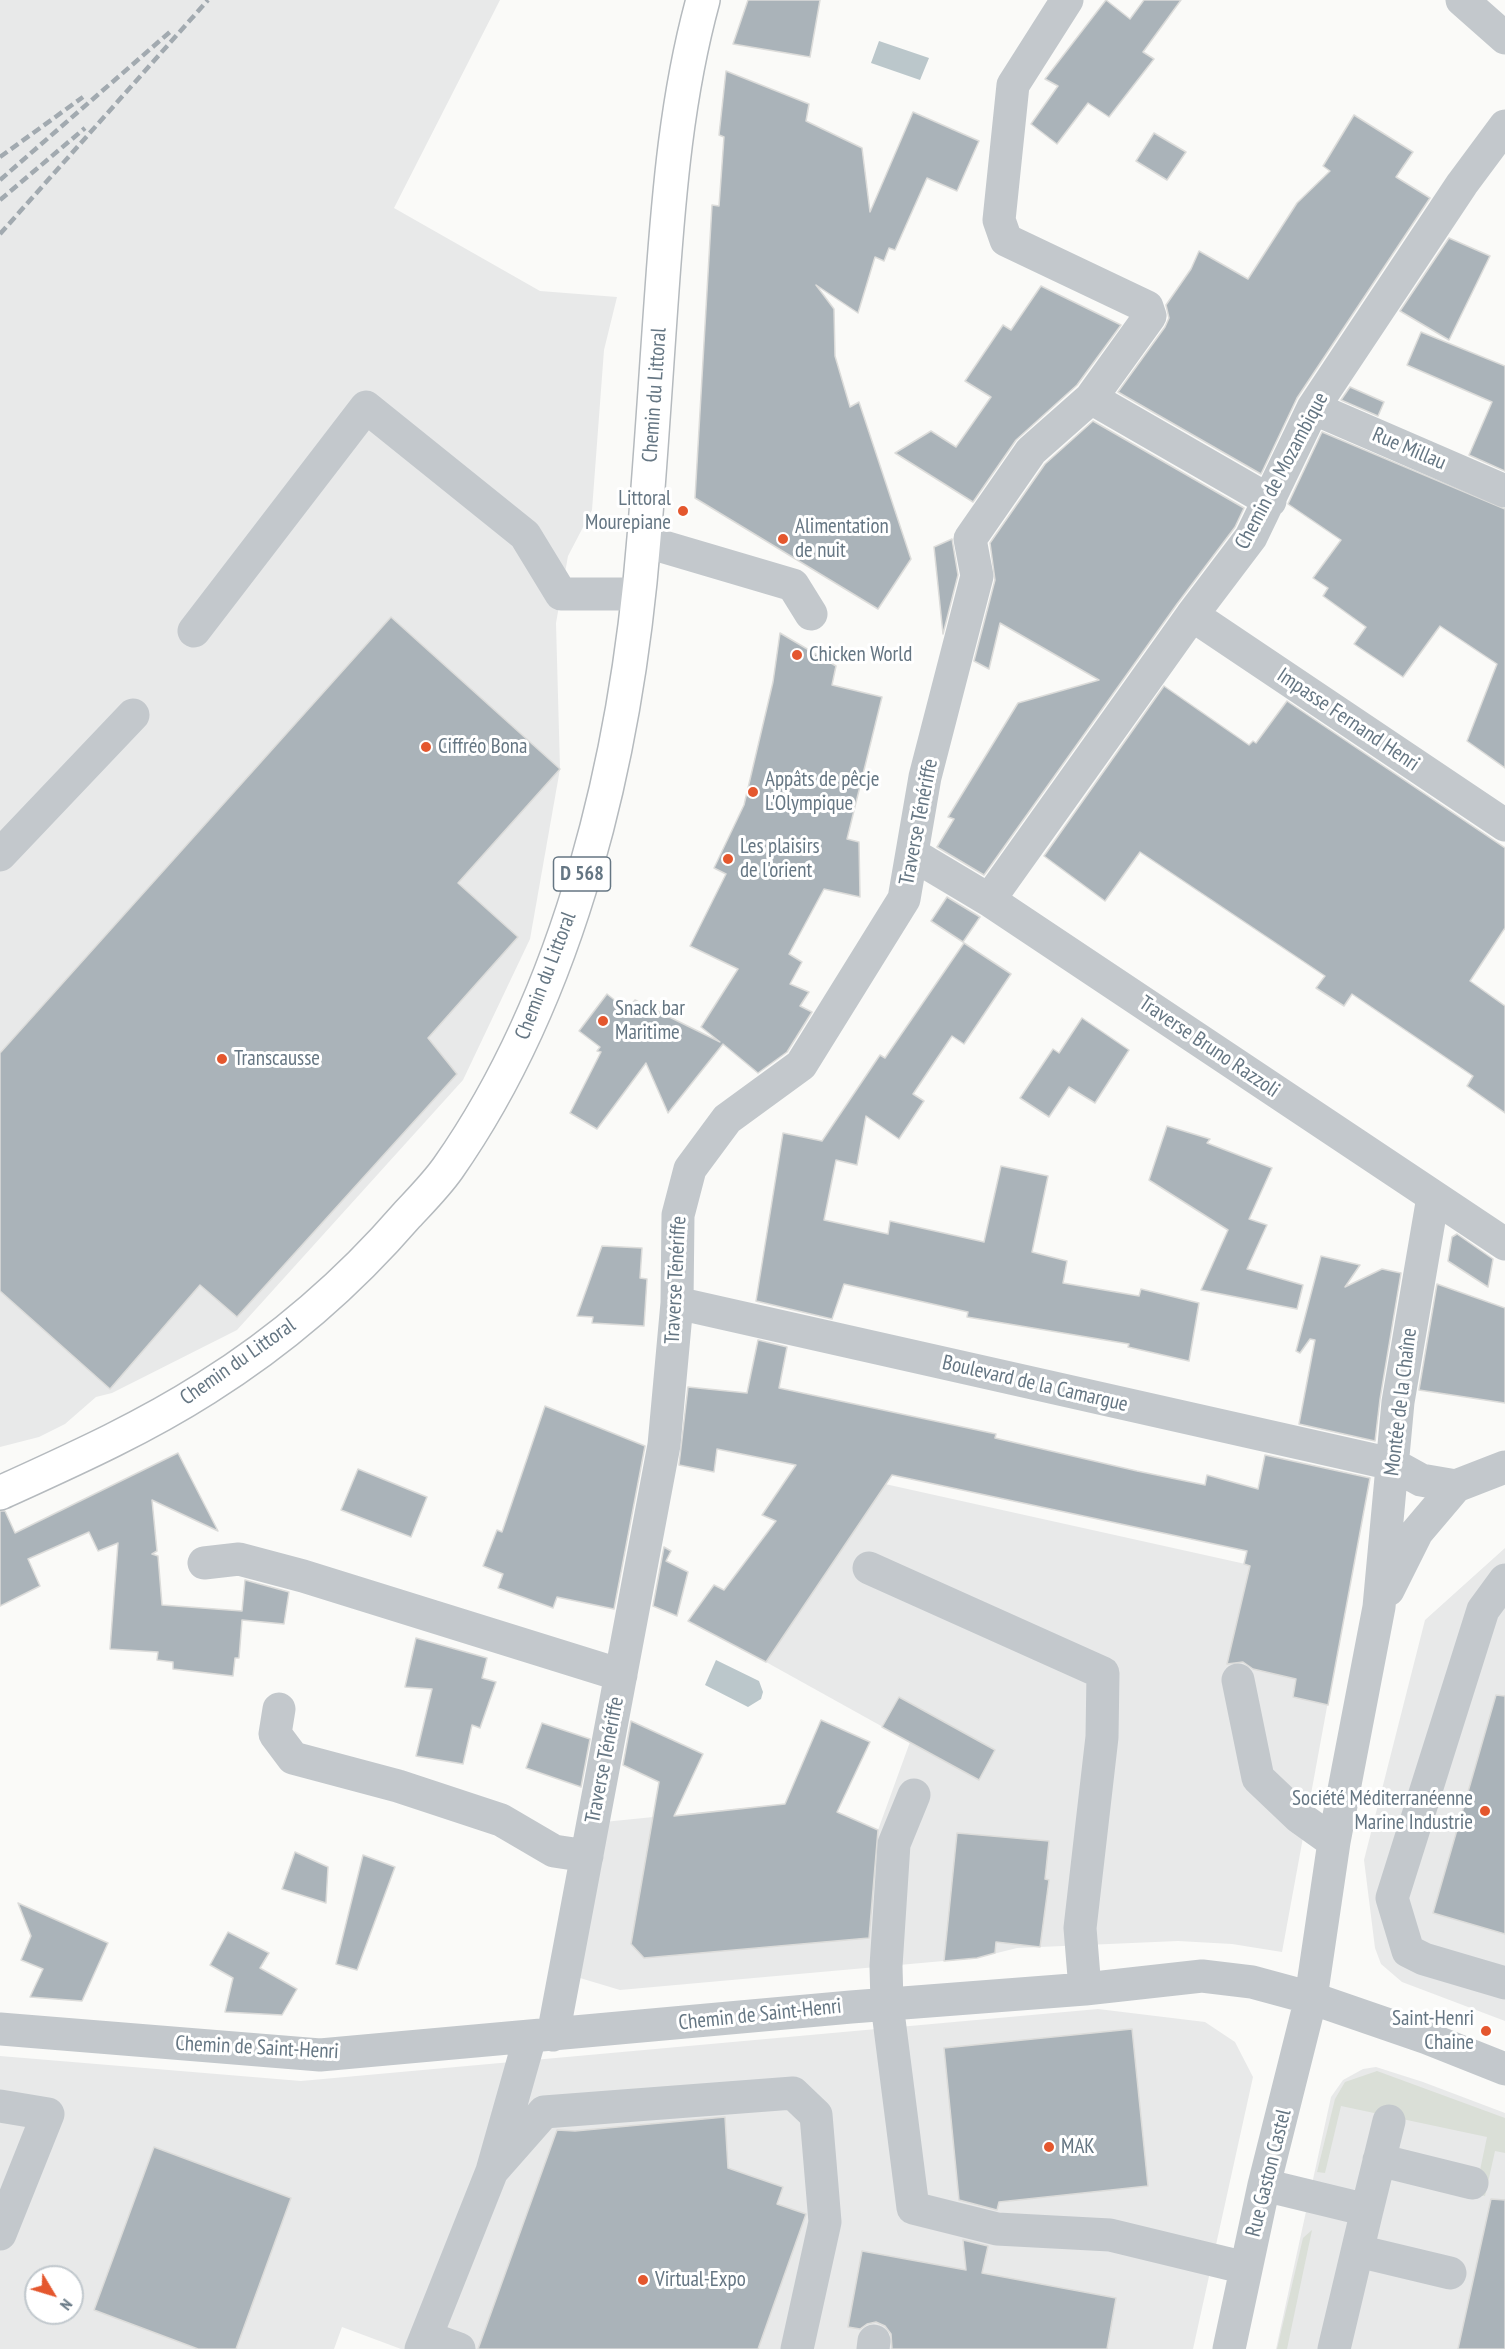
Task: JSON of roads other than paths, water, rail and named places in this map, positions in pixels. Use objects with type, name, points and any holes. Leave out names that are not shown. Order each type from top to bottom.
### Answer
[{"type":"main road","name":"Chemin du Littoral","points":[[0,1493],[120,1438],[208,1387],[294,1325],[373,1254],[446,1171],[492,1100],[519,1046],[557,956],[608,782],[629,667],[644,542],[665,250],[678,120],[690,46],[703,0]]},
{"type":"street","name":"Traverse Ténériffe","points":[[492,2171],[541,2036],[587,1856],[664,1444],[677,1303],[678,1215],[690,1169],[727,1119],[801,1065],[904,899],[925,777],[959,653],[977,576],[970,539],[1031,451],[1091,398],[1150,316],[1147,308],[1006,240],[999,220],[1013,85],[1067,0]]},
{"type":"street","points":[[1462,0],[1505,38]]},
{"type":"street","name":"Chemin de Mozambique","points":[[989,900],[1192,615],[1251,537],[1313,408],[1462,184],[1505,126]]},
{"type":"street","points":[[1091,398],[1270,501]]},
{"type":"street","points":[[194,631],[366,407],[525,535],[561,594],[638,594]]},
{"type":"street","name":"Rue Millau","points":[[1313,408],[1505,491]]},
{"type":"street","points":[[644,542],[793,585],[811,614]]},
{"type":"street","name":"Impasse Fernand Henri","points":[[1192,615],[1505,825]]},
{"type":"street","points":[[0,855],[133,715]]},
{"type":"street","name":"Traverse Bruno Razzoli","points":[[912,854],[989,900],[1505,1244]]},
{"type":"street","name":"Montée de la Chaîne","points":[[1311,1998],[1334,1842],[1379,1607],[1398,1402],[1432,1197]]},
{"type":"street","name":"Boulevard de la Camargue","points":[[677,1303],[1392,1464],[1421,1480],[1456,1486]]},
{"type":"street","name":"Montée de la Chaîne","points":[[1379,1607],[1418,1532],[1456,1486],[1505,1467]]},
{"type":"street","points":[[204,1563],[239,1559],[303,1576],[621,1675]]},
{"type":"street","points":[[868,1568],[1103,1673],[1102,1737],[1080,1928],[1085,1989]]},
{"type":"street","points":[[1505,1580],[1483,1610],[1392,1898],[1408,1951],[1424,1959],[1505,1983]]},
{"type":"street","points":[[1238,1680],[1258,1778],[1299,1817],[1334,1842]]},
{"type":"street","points":[[279,1709],[275,1734],[293,1758],[398,1786],[501,1820],[554,1851],[587,1856]]},
{"type":"street","points":[[914,1795],[894,1844],[886,1966],[887,2004],[913,2208],[997,2229],[1110,2235],[1246,2268]]},
{"type":"street","name":"Chemin de Saint-Henri","points":[[0,2029],[320,2055],[887,2004],[1085,1989],[1202,1976],[1252,1982],[1311,1998],[1427,2038],[1505,2069]]},
{"type":"street","name":"Rue Gaston Castel","points":[[1229,2349],[1264,2185],[1311,1998]]},
{"type":"street","points":[[459,2349],[423,2343],[492,2171],[544,2112],[793,2093],[816,2115],[825,2222],[797,2349]]},
{"type":"street","points":[[0,2106],[48,2114],[0,2234]]},
{"type":"street","points":[[1342,2347],[1358,2251],[1389,2121]]},
{"type":"street","points":[[1379,2160],[1472,2183]]},
{"type":"street","points":[[1264,2185],[1368,2210]]},
{"type":"street","points":[[1358,2251],[1450,2273]]},
{"type":"railway","points":[[0,234],[208,0]]},
{"type":"railway","points":[[0,180],[171,31]]},
{"type":"railway","points":[[0,157],[83,97]]},
{"type":"railway","points":[[0,200],[85,128]]},
{"type":"place","name":"Littoral Mourepiane","points":[[683,511]]},
{"type":"place","name":"Alimentation de nuit","points":[[783,539]]},
{"type":"place","name":"Chicken World","points":[[797,655]]},
{"type":"place","name":"Ciffréo Bona","points":[[426,747]]},
{"type":"place","name":"Appâts de pêcje L'Olympique","points":[[753,792]]},
{"type":"place","name":"Les plaisirs de l'orient","points":[[728,859]]},
{"type":"place","name":"Snack bar Maritime","points":[[603,1021]]},
{"type":"place","name":"Transcausse","points":[[222,1059]]},
{"type":"place","name":"Société Méditerranéenne Marine Industrie","points":[[1485,1811]]},
{"type":"place","name":"Saint-Henri Chaine","points":[[1486,2031]]},
{"type":"place","name":"MAK","points":[[1049,2147]]},
{"type":"place","name":"Virtual-Expo","points":[[643,2280]]}]
